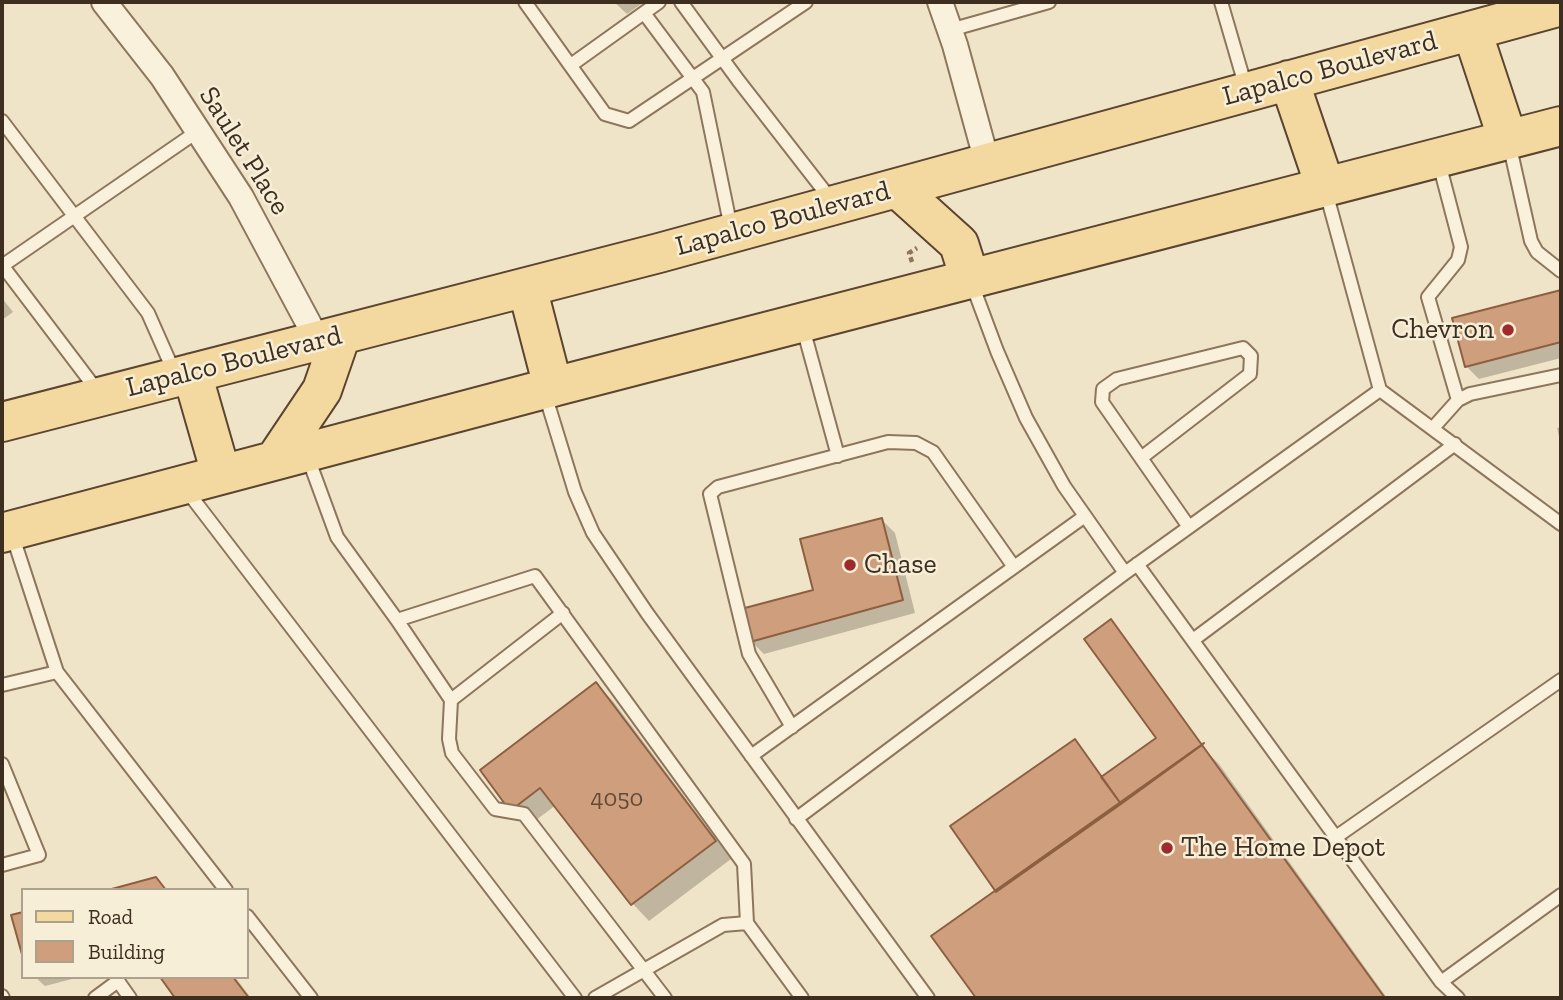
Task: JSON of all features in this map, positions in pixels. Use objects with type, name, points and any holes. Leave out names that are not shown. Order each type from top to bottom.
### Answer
[{"type":"main road","name":"Lapalco Boulevard","points":[[2,422],[898,189],[987,162],[1561,6]]},
{"type":"main road","points":[[1472,31],[1508,140]]},
{"type":"main road","points":[[1289,80],[1325,186]]},
{"type":"main road","points":[[6,532],[1561,126]]},
{"type":"main road","points":[[898,189],[960,244],[971,279]]},
{"type":"main road","points":[[527,287],[548,389]]},
{"type":"main road","points":[[290,456],[322,390],[329,338]]},
{"type":"main road","points":[[184,375],[221,474]]},
{"type":"street","name":"Saulet Place","points":[[104,2],[162,76],[329,338]]},
{"type":"street","points":[[940,2],[987,162]]},
{"type":"lane","points":[[524,2],[605,114],[629,121],[806,2]]},
{"type":"lane","points":[[571,65],[659,2]]},
{"type":"lane","points":[[681,2],[834,205]]},
{"type":"lane","points":[[950,30],[1049,2]]},
{"type":"lane","points":[[1221,2],[1247,92]]},
{"type":"lane","points":[[644,13],[703,92],[732,233]]},
{"type":"lane","points":[[2,121],[148,313],[184,375]]},
{"type":"lane","points":[[102,396],[2,265],[198,131]]},
{"type":"lane","points":[[1508,140],[1531,241],[1537,252],[1561,271]]},
{"type":"lane","points":[[1438,157],[1461,247],[1458,260],[1428,297],[1458,400]]},
{"type":"lane","points":[[1325,186],[1380,390],[1561,524]]},
{"type":"lane","points":[[971,279],[997,351],[1026,418],[1064,486],[1125,573]]},
{"type":"lane","points":[[801,323],[838,456]]},
{"type":"lane","points":[[1141,458],[1250,374],[1251,356],[1243,348],[1116,379],[1104,389],[1102,402],[1189,527]]},
{"type":"lane","points":[[1433,428],[1458,400],[1470,394],[1561,375]]},
{"type":"lane","points":[[548,389],[576,492],[593,533],[647,613],[928,998]]},
{"type":"lane","points":[[796,819],[1137,564],[1380,390]]},
{"type":"lane","points":[[792,727],[749,654],[710,494],[718,487],[888,442],[916,443],[933,452],[1014,567]]},
{"type":"lane","points":[[1193,640],[1455,444]]},
{"type":"lane","points":[[290,456],[337,537],[451,700],[449,739],[452,753],[495,809],[524,814],[665,998]]},
{"type":"lane","points":[[183,485],[575,998]]},
{"type":"lane","points":[[751,757],[1085,516]]},
{"type":"lane","points":[[6,532],[57,672],[224,888]]},
{"type":"lane","points":[[1137,564],[1441,982],[1458,998]]},
{"type":"lane","points":[[397,620],[536,576],[744,864],[747,923],[802,998]]},
{"type":"lane","points":[[451,700],[563,613]]},
{"type":"lane","points":[[2,685],[57,672]]},
{"type":"lane","points":[[1336,837],[1561,680]]},
{"type":"lane","points":[[2,764],[39,855],[2,865]]},
{"type":"lane","points":[[1441,982],[1561,895]]},
{"type":"lane","points":[[248,917],[311,998]]},
{"type":"lane","points":[[595,998],[723,925],[747,923]]},
{"type":"lane","points":[[95,998],[118,981],[130,998]]},
{"type":"building","name":"Chevron","points":[[1561,290],[1561,342],[1465,367],[1452,318]]},
{"type":"building","name":"Chase","points":[[882,518],[903,600],[750,642],[741,609],[813,590],[800,539]]},
{"type":"building","points":[[1111,619],[1202,745],[1121,804],[1101,777],[1156,738],[1084,639]]},
{"type":"building","points":[[596,682],[716,841],[631,905],[540,788],[510,811],[480,770]]},
{"type":"building","points":[[1075,739],[1121,804],[996,892],[950,826]]},
{"type":"building","name":"The Home Depot","points":[[1204,743],[1202,745],[1385,998],[976,998],[931,936]]},
{"type":"building","points":[[156,877],[164,888],[115,888]]},
{"type":"building","points":[[21,912],[21,951],[11,915]]},
{"type":"building","points":[[161,979],[235,979],[249,998],[175,998]]},
{"type":"place","name":"Chevron","points":[[1508,330]]},
{"type":"place","name":"Chase","points":[[850,565]]},
{"type":"place","name":"The Home Depot","points":[[1167,848]]}]
